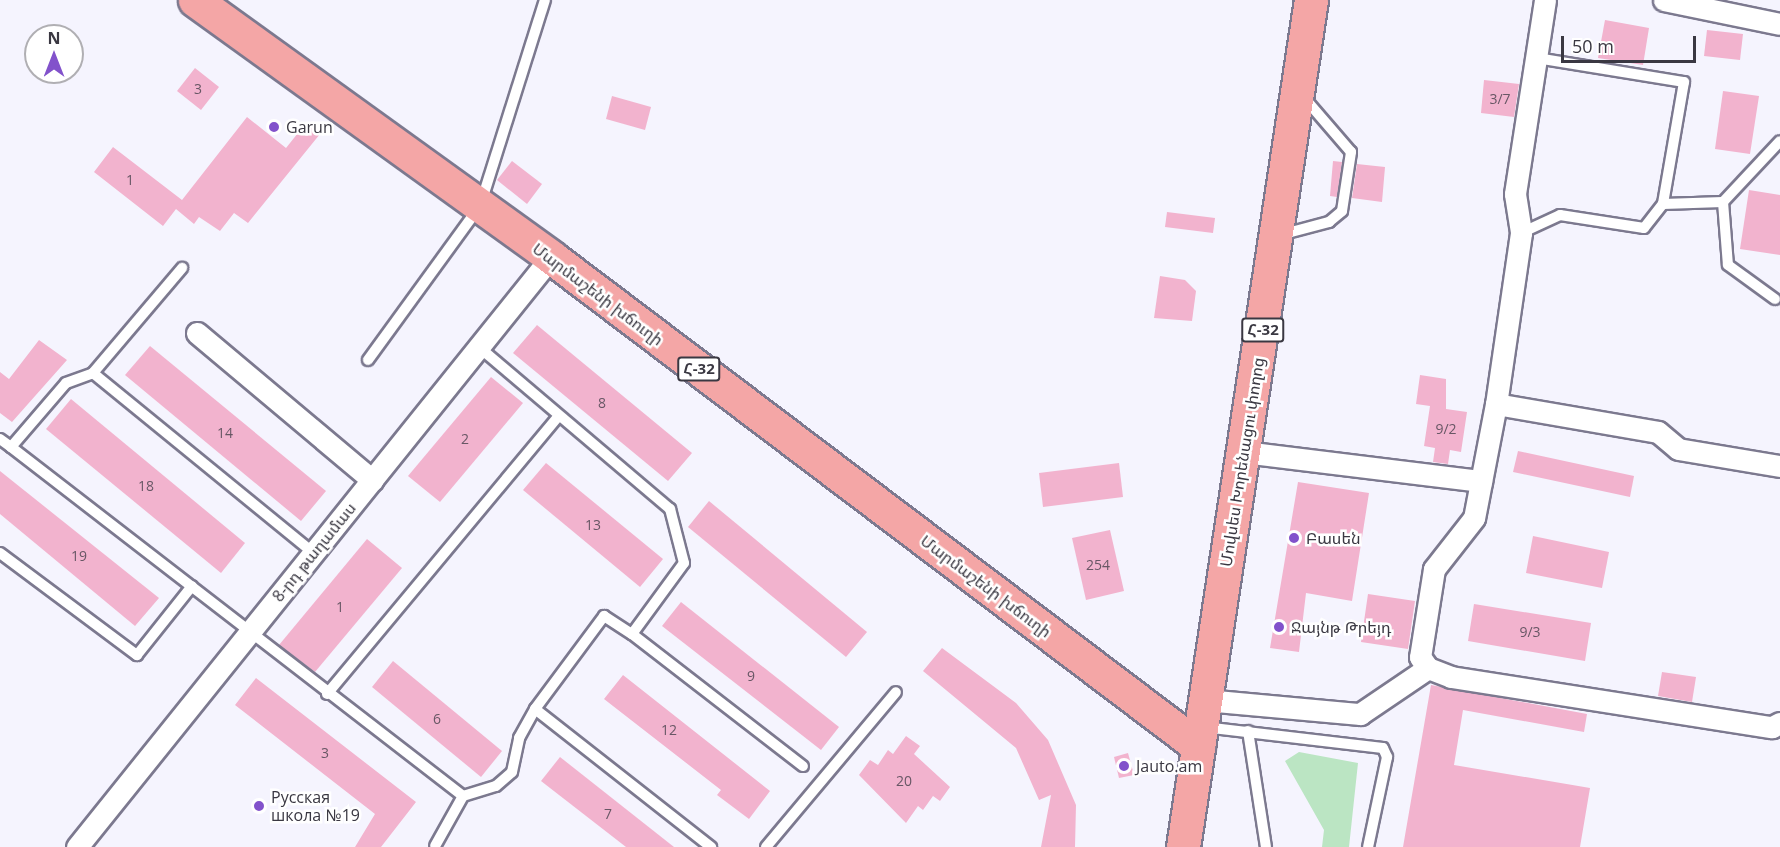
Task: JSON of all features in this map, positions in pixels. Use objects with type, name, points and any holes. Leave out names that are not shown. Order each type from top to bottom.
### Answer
[{"type":"main road","name":"Մարմաշենի խճուղի","points":[[195,0],[1201,724]]},
{"type":"main road","name":"Մովսես Խորենացու փողոց","points":[[1183,847],[1311,0]]},
{"type":"street","points":[[1545,0],[1515,194],[1521,233],[1496,404],[1474,518],[1434,569],[1420,657],[1428,668],[1474,681],[1772,727],[1780,723]]},
{"type":"street","points":[[1664,0],[1780,24]]},
{"type":"street","name":"8-րդ թաղամաս","points":[[77,847],[551,257]]},
{"type":"street","points":[[197,333],[372,480]]},
{"type":"street","points":[[1496,404],[1658,432],[1678,449],[1780,466]]},
{"type":"street","points":[[1244,452],[1481,481]]},
{"type":"street","points":[[1201,724],[1360,714],[1428,668]]},
{"type":"lane","points":[[368,360],[480,206],[545,0]]},
{"type":"lane","points":[[1521,233],[1560,215],[1644,228],[1663,204],[1684,82],[1537,58]]},
{"type":"lane","points":[[1277,235],[1307,230],[1342,211],[1351,152],[1298,91]]},
{"type":"lane","points":[[1663,204],[1723,201],[1780,141]]},
{"type":"lane","points":[[1723,201],[1728,265],[1775,299]]},
{"type":"lane","points":[[11,447],[66,383],[93,373],[182,268]]},
{"type":"lane","points":[[479,347],[670,509],[684,563],[633,634]]},
{"type":"lane","points":[[93,373],[314,552]]},
{"type":"lane","points":[[327,693],[559,416]]},
{"type":"lane","points":[[0,439],[463,796]]},
{"type":"lane","points":[[0,553],[137,655],[192,586]]},
{"type":"lane","points":[[435,846],[463,796],[496,786],[512,772],[519,738],[535,709],[604,616],[633,634],[803,765]]},
{"type":"lane","points":[[766,847],[896,692]]},
{"type":"lane","points":[[535,709],[711,847]]},
{"type":"lane","points":[[1201,724],[1383,748],[1387,757],[1368,847]]},
{"type":"lane","points":[[1248,731],[1266,847]]},
{"type":"green space","points":[[1299,752],[1358,763],[1349,847],[1322,847],[1324,830],[1285,761]]},
{"type":"building","points":[[1605,20],[1649,28],[1643,65],[1598,58]]},
{"type":"building","points":[[1707,30],[1743,34],[1740,60],[1704,56]]},
{"type":"building","points":[[195,68],[219,87],[201,110],[177,91]]},
{"type":"building","points":[[1484,80],[1519,84],[1514,117],[1481,113]]},
{"type":"building","points":[[1723,91],[1759,96],[1750,154],[1715,149]]},
{"type":"building","points":[[612,96],[651,107],[645,130],[606,119]]},
{"type":"building","points":[[247,117],[286,148],[306,123],[320,134],[248,223],[234,213],[220,231],[199,217],[194,224],[176,209],[163,226],[94,172],[113,147],[182,200]]},
{"type":"building","points":[[512,161],[542,184],[527,204],[497,180]]},
{"type":"building","points":[[1333,161],[1342,162],[1337,197],[1330,196]]},
{"type":"building","points":[[1357,164],[1385,167],[1382,202],[1352,198]]},
{"type":"building","points":[[1749,190],[1780,195],[1780,255],[1740,249]]},
{"type":"building","points":[[1167,212],[1215,218],[1213,233],[1165,227]]},
{"type":"building","points":[[1160,276],[1185,280],[1196,291],[1192,321],[1154,318]]},
{"type":"building","points":[[537,325],[692,453],[668,481],[513,353]]},
{"type":"building","points":[[39,340],[67,360],[12,422],[0,413],[0,372],[9,379]]},
{"type":"building","points":[[150,346],[326,491],[301,521],[125,375]]},
{"type":"building","points":[[1420,375],[1446,379],[1446,409],[1467,412],[1461,452],[1450,450],[1448,464],[1433,462],[1435,448],[1424,446],[1430,406],[1416,404]]},
{"type":"building","points":[[491,377],[523,403],[440,502],[408,476]]},
{"type":"building","points":[[71,399],[245,543],[221,573],[46,429]]},
{"type":"building","points":[[1518,451],[1634,476],[1630,497],[1513,472]]},
{"type":"building","points":[[546,463],[663,559],[640,587],[523,490]]},
{"type":"building","points":[[1119,463],[1123,497],[1043,507],[1039,473]]},
{"type":"building","points":[[0,471],[159,598],[135,626],[0,514]]},
{"type":"building","points":[[1298,482],[1369,493],[1352,601],[1306,593],[1299,652],[1270,648]]},
{"type":"building","points":[[709,501],[867,632],[846,657],[688,527]]},
{"type":"building","points":[[1110,530],[1124,591],[1086,600],[1072,538]]},
{"type":"building","points":[[1533,536],[1609,552],[1602,588],[1526,573]]},
{"type":"building","points":[[367,539],[402,568],[315,672],[279,645]]},
{"type":"building","points":[[1368,594],[1415,601],[1408,649],[1361,642]]},
{"type":"building","points":[[681,602],[839,727],[821,750],[662,626]]},
{"type":"building","points":[[1474,604],[1591,623],[1585,661],[1468,641]]},
{"type":"building","points":[[942,648],[1016,703],[1048,740],[1076,805],[1075,847],[1041,847],[1051,795],[1039,800],[1016,748],[923,671]]},
{"type":"building","points":[[393,661],[502,751],[481,777],[372,687]]},
{"type":"building","points":[[1662,672],[1696,677],[1692,702],[1658,696]]},
{"type":"building","points":[[623,675],[770,791],[749,819],[717,795],[721,790],[604,699]]},
{"type":"building","points":[[256,678],[416,802],[381,847],[355,847],[375,814],[235,705]]},
{"type":"building","points":[[1431,685],[1587,714],[1584,732],[1463,710],[1454,765],[1590,788],[1580,847],[1403,847]]},
{"type":"building","points":[[906,736],[920,746],[914,754],[950,787],[940,801],[933,796],[923,810],[918,806],[906,823],[859,775],[870,760],[878,765],[888,750],[893,754]]},
{"type":"building","name":"Jauto.am","points":[[1128,753],[1134,775],[1119,778],[1114,757]]},
{"type":"building","points":[[560,757],[674,847],[626,847],[541,781]]},
{"type":"place","name":"Garun","points":[[274,127]]},
{"type":"place","name":"Բասեն","points":[[1294,538]]},
{"type":"place","name":"Ջայնթ Թրեյդ","points":[[1279,627]]},
{"type":"place","name":"Jauto.am","points":[[1124,766]]},
{"type":"place","name":"Русская школа №19","points":[[259,806]]}]
